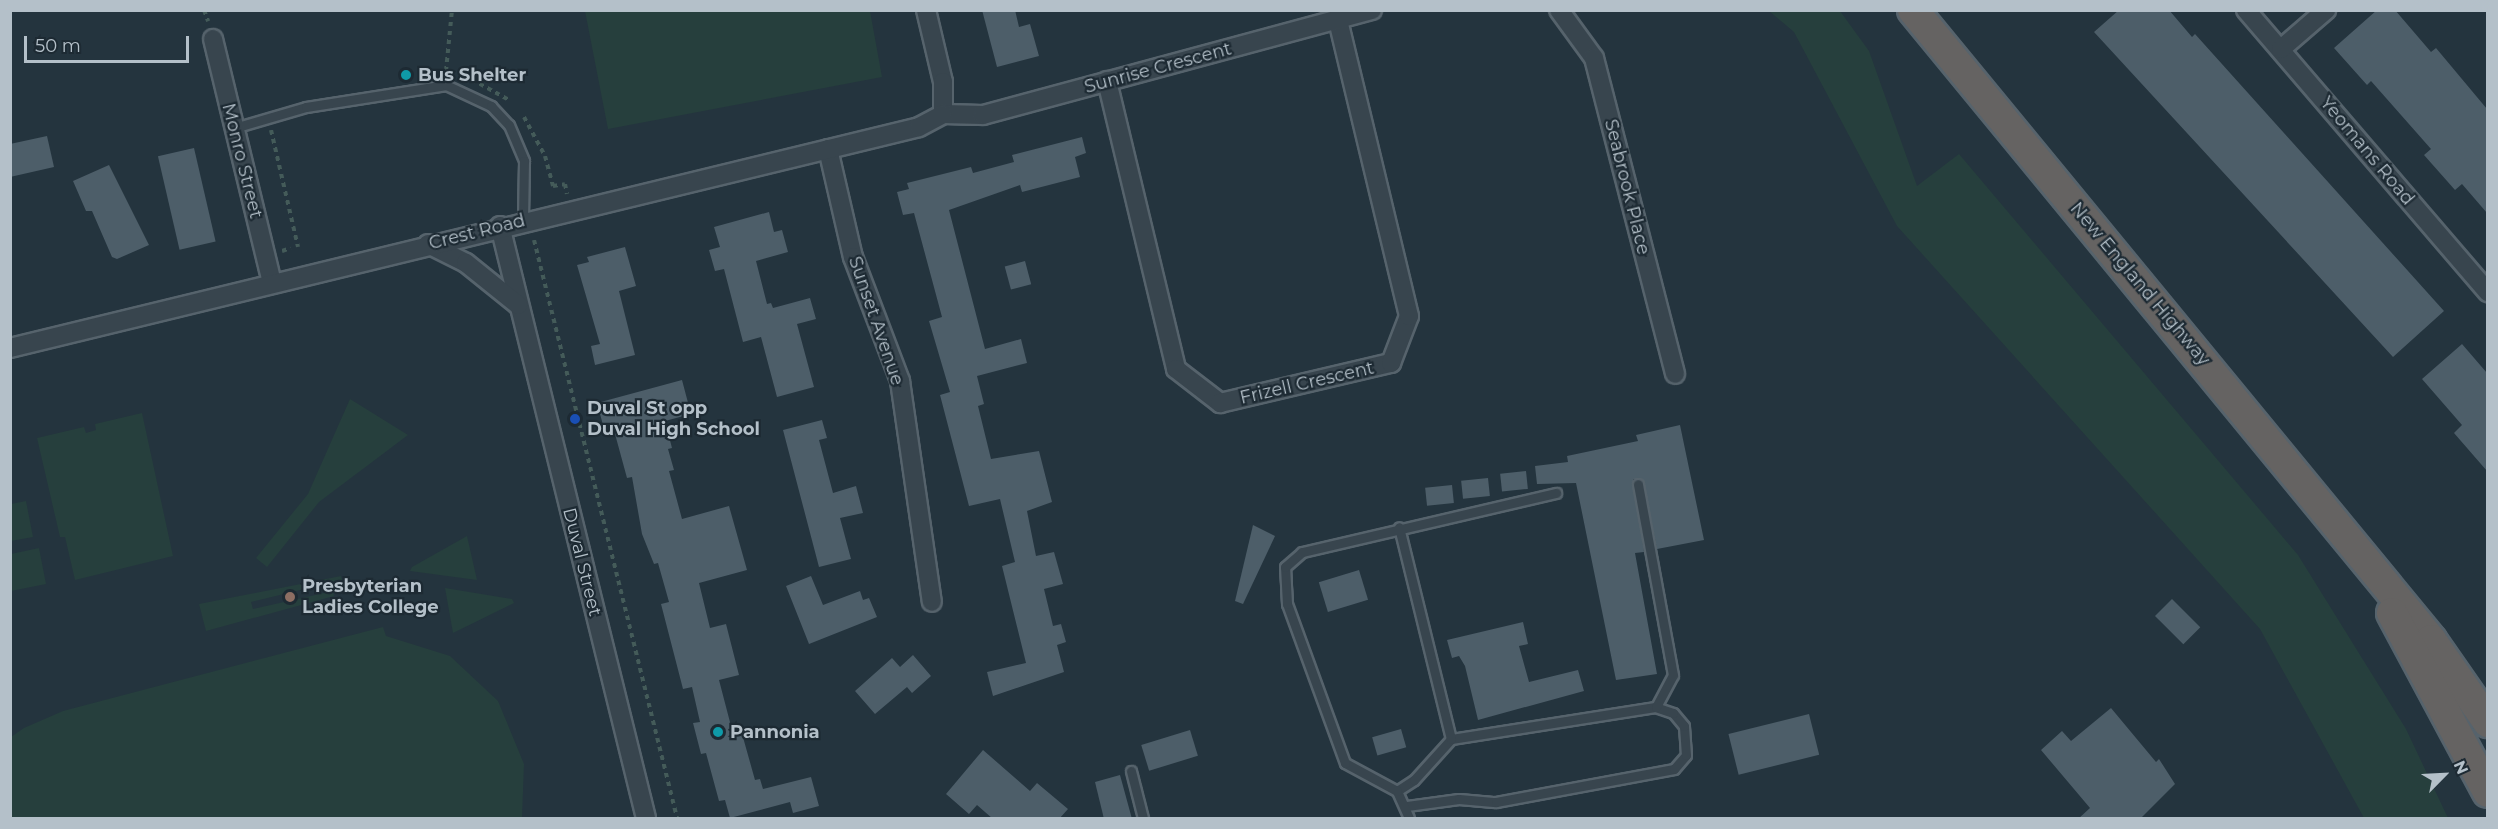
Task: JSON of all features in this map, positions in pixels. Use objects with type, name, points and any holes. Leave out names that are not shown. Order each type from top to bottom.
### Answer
[{"type":"highway","name":"New England Highway","points":[[1913,10],[2431,640],[2487,722]]},
{"type":"highway","name":"New England Highway","points":[[2363,560],[2487,792]]},
{"type":"street","points":[[926,10],[943,82],[943,114]]},
{"type":"street","name":"Sunrise Crescent","points":[[943,114],[983,114],[1372,10]]},
{"type":"street","name":"Seabrook Place","points":[[1558,10],[1594,58],[1675,374]]},
{"type":"street","name":"Yeomans Road","points":[[2246,10],[2487,292]]},
{"type":"street","points":[[2281,50],[2326,10]]},
{"type":"street","name":"Frizell Crescent","points":[[1107,81],[1176,369],[1220,404],[1391,363],[1409,316],[1338,20]]},
{"type":"street","name":"Monro Street","points":[[213,39],[272,283]]},
{"type":"street","name":"Crest Road","points":[[10,348],[500,226],[920,127],[943,114]]},
{"type":"street","name":"Sunset Avenue","points":[[828,149],[853,257],[900,381],[932,602]]},
{"type":"street","name":"Duval Street","points":[[500,226],[646,819]]},
{"type":"street","points":[[428,244],[466,263],[518,304]]},
{"type":"lane","points":[[234,128],[306,107],[446,85],[491,106],[509,126],[524,161],[523,221]]},
{"type":"lane","points":[[1638,484],[1673,675],[1656,707]]},
{"type":"lane","points":[[1408,819],[1407,806],[1397,791],[1345,763],[1287,604],[1285,567],[1302,552],[1399,527],[1556,493]]},
{"type":"lane","points":[[1399,527],[1451,740]]},
{"type":"lane","points":[[1397,791],[1414,780],[1451,740],[1656,707],[1673,713],[1684,726],[1686,755],[1674,768],[1496,802],[1459,799],[1407,806]]},
{"type":"lane","points":[[1131,771],[1143,819]]},
{"type":"path","points":[[446,75],[452,10]]},
{"type":"path","points":[[435,76],[471,75],[504,93],[528,122],[553,186],[565,184],[566,192]]},
{"type":"path","points":[[272,135],[298,247]]},
{"type":"path","points":[[534,240],[676,819]]},
{"type":"green space","points":[[585,11],[870,11],[882,77],[608,129]]},
{"type":"green space","points":[[1769,11],[1840,11],[1869,51],[1917,186],[1959,154],[2298,555],[2406,729],[2448,818],[2364,818],[2260,629],[1897,226],[1794,32]]},
{"type":"green space","points":[[350,399],[408,435],[319,502],[267,567],[256,558],[308,494]]},
{"type":"green space","points":[[142,413],[173,556],[75,580],[65,537],[60,537],[37,438],[84,427],[86,433],[96,430],[95,424]]},
{"type":"green space","points":[[26,501],[33,537],[11,541],[11,504]]},
{"type":"green space","points":[[467,536],[477,580],[410,571],[412,567]]},
{"type":"green space","points":[[39,548],[46,584],[11,591],[11,554]]},
{"type":"green space","points":[[341,576],[342,580],[251,602],[253,609],[333,591],[334,596],[206,631],[199,604]]},
{"type":"green space","points":[[445,588],[512,599],[514,603],[453,633]]},
{"type":"green space","points":[[383,627],[386,636],[450,656],[498,701],[524,764],[522,818],[11,818],[11,737],[24,728],[63,711]]},
{"type":"building","points":[[982,10],[1015,10],[1019,27],[1030,24],[1039,56],[997,67]]},
{"type":"building","points":[[2119,10],[2169,10],[2192,37],[2195,34],[2444,311],[2393,357],[2094,32]]},
{"type":"building","points":[[2377,10],[2395,10],[2431,52],[2436,48],[2487,109],[2487,213],[2462,184],[2455,190],[2424,155],[2431,149],[2371,81],[2367,85],[2334,48]]},
{"type":"building","points":[[47,136],[54,167],[10,177],[10,144]]},
{"type":"building","points":[[1082,137],[1086,153],[1075,157],[1080,177],[1022,192],[1020,185],[949,210],[985,349],[1021,339],[1027,363],[977,376],[984,404],[978,406],[991,459],[1039,451],[1052,502],[1027,511],[1036,556],[1054,552],[1063,584],[1044,589],[1053,626],[1061,624],[1066,642],[1057,645],[1064,672],[993,696],[987,672],[1026,663],[1002,566],[1015,562],[1000,499],[969,506],[940,395],[950,392],[929,321],[942,317],[914,213],[903,215],[897,192],[909,189],[907,183],[971,167],[973,173],[1014,162],[1012,155]]},
{"type":"building","points":[[194,148],[216,242],[180,250],[158,156]]},
{"type":"building","points":[[109,165],[149,245],[117,259],[112,257],[92,211],[86,211],[73,181]]},
{"type":"building","points":[[769,212],[774,232],[782,230],[788,252],[756,261],[767,304],[771,303],[773,308],[810,298],[816,319],[797,324],[814,387],[777,397],[761,337],[743,342],[724,269],[715,271],[709,250],[720,247],[714,227]]},
{"type":"building","points":[[625,247],[636,286],[619,291],[635,355],[595,365],[591,346],[600,344],[577,265],[589,262],[587,257]]},
{"type":"building","points":[[1025,261],[1031,284],[1011,290],[1005,266]]},
{"type":"building","points":[[2462,344],[2487,373],[2487,471],[2454,433],[2462,425],[2422,379]]},
{"type":"building","points":[[682,380],[691,414],[665,421],[672,448],[668,449],[674,470],[669,471],[682,519],[729,506],[747,570],[699,583],[710,628],[726,624],[739,675],[719,680],[731,726],[739,723],[755,780],[760,779],[763,789],[811,777],[819,806],[793,813],[790,802],[730,818],[725,800],[719,801],[706,753],[701,754],[693,723],[700,722],[692,687],[683,689],[661,604],[669,602],[658,563],[654,564],[642,534],[632,477],[627,478],[615,434],[606,436],[597,403]]},
{"type":"building","points":[[822,420],[827,438],[819,440],[833,493],[856,486],[863,513],[840,518],[851,559],[819,567],[783,430]]},
{"type":"building","points":[[1680,425],[1704,540],[1657,549],[1644,482],[1633,479],[1644,552],[1635,553],[1657,674],[1616,680],[1576,483],[1537,484],[1535,466],[1568,462],[1567,456],[1638,441],[1636,435]]},
{"type":"building","points":[[1526,471],[1528,489],[1502,492],[1500,474]]},
{"type":"building","points":[[1488,478],[1490,496],[1463,499],[1461,481]]},
{"type":"building","points":[[1452,485],[1454,503],[1427,506],[1425,488]]},
{"type":"building","points":[[1253,525],[1275,536],[1243,604],[1235,601]]},
{"type":"building","points":[[1359,570],[1368,600],[1328,612],[1319,582]]},
{"type":"building","points":[[811,576],[823,605],[860,591],[863,600],[869,598],[877,617],[809,644],[786,586]]},
{"type":"building","points":[[2172,599],[2200,627],[2183,644],[2155,616]]},
{"type":"building","points":[[1523,622],[1528,644],[1519,646],[1529,682],[1578,670],[1584,691],[1478,720],[1465,666],[1459,656],[1452,658],[1447,640]]},
{"type":"building","points":[[913,655],[931,676],[912,693],[907,687],[875,714],[855,691],[892,658],[900,667]]},
{"type":"building","points":[[2111,708],[2156,762],[2159,759],[2175,784],[2140,819],[2078,819],[2090,808],[2041,750],[2062,731],[2071,741]]},
{"type":"building","points":[[1809,714],[1819,755],[1739,775],[1728,734]]},
{"type":"building","points":[[1401,729],[1406,747],[1377,756],[1372,737]]},
{"type":"building","points":[[1190,730],[1198,756],[1149,771],[1141,745]]},
{"type":"building","points":[[983,750],[1030,791],[1037,783],[1068,809],[1059,819],[993,819],[977,805],[969,814],[946,794]]},
{"type":"building","points":[[1120,775],[1132,819],[1104,819],[1095,782]]},
{"type":"place","name":"Bus Shelter","points":[[406,75]]},
{"type":"place","name":"Duval St opp Duval High School","points":[[575,419]]},
{"type":"place","name":"Presbyterian Ladies College","points":[[290,597]]},
{"type":"place","name":"Pannonia","points":[[718,732]]}]
